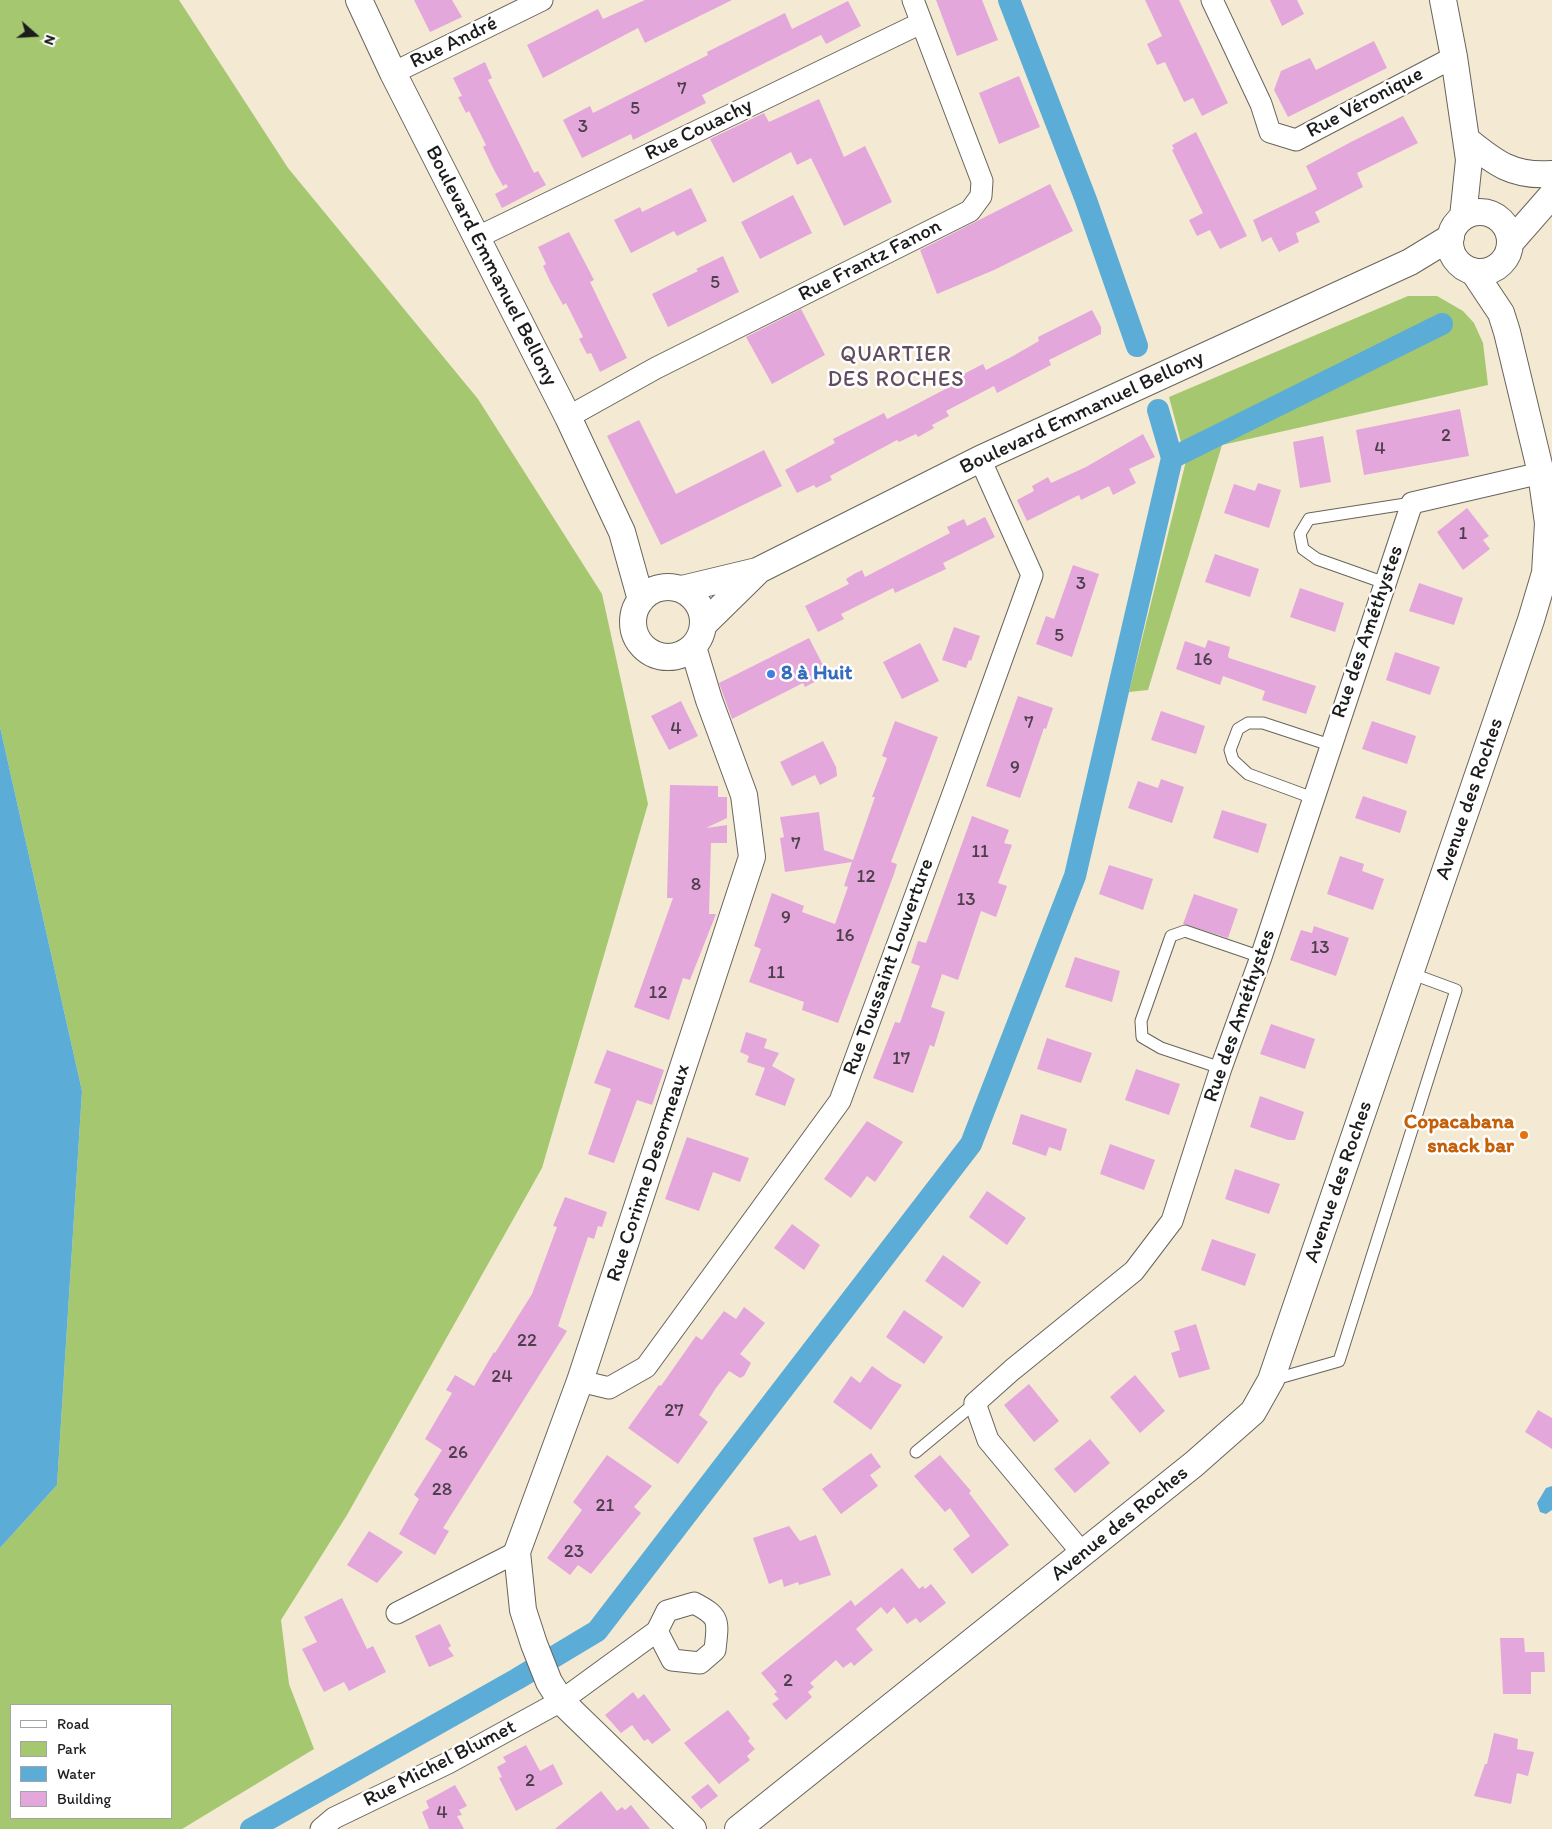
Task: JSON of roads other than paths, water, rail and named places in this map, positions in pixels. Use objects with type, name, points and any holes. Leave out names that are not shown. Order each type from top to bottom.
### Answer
[{"type":"street","name":"Boulevard Emmanuel Bellony","points":[[358,0],[568,417],[622,532],[641,600]]},
{"type":"street","name":"Rue André","points":[[393,72],[542,0]]},
{"type":"street","name":"Rue Frantz Fanon","points":[[568,417],[656,368],[970,212],[981,196],[982,181],[913,0]]},
{"type":"street","name":"Rue Véronique","points":[[1212,0],[1261,104],[1270,132],[1296,140],[1454,57]]},
{"type":"street","points":[[1443,0],[1468,150],[1494,215],[1505,224],[1509,233],[1507,251]]},
{"type":"street","name":"Rue Couachy","points":[[478,237],[921,22]]},
{"type":"street","points":[[1468,150],[1508,169],[1525,173],[1552,174]]},
{"type":"street","points":[[1468,150],[1452,252],[1466,268],[1482,272],[1498,266],[1507,251],[1549,198]]},
{"type":"street","points":[[1457,227],[1476,212],[1494,215],[1549,198]]},
{"type":"street","name":"Boulevard Emmanuel Bellony","points":[[622,532],[674,588],[757,571],[980,459],[1410,262],[1457,227]]},
{"type":"street","name":"Avenue des Roches","points":[[1501,313],[1507,251]]},
{"type":"street","name":"Boulevard Emmanuel Bellony","points":[[1410,262],[1466,268]]},
{"type":"street","name":"Avenue des Roches","points":[[738,1829],[1194,1464],[1253,1412],[1271,1380],[1532,620],[1545,574],[1548,523],[1541,472],[1511,344],[1501,313],[1466,268]]},
{"type":"street","name":"Rue Toussaint Louverture","points":[[580,1381],[609,1388],[646,1366],[840,1101],[1032,575],[980,459]]},
{"type":"street","points":[[1412,503],[1541,472]]},
{"type":"street","name":"Rue des Améthystes","points":[[975,1402],[1134,1271],[1172,1221],[1221,1068],[1261,957],[1412,503]]},
{"type":"street","name":"Boulevard Emmanuel Bellony","points":[[704,624],[757,571]]},
{"type":"street","points":[[674,588],[694,598],[702,611],[704,624],[700,637],[681,652],[659,656],[649,651],[641,643],[634,630],[634,614],[641,600],[652,590],[674,588]]},
{"type":"street","name":"Rue Corinne Desormeaux","points":[[555,1691],[534,1644],[523,1610],[517,1552],[580,1381],[752,857],[744,795],[709,700],[681,652]]},
{"type":"street","points":[[975,1402],[988,1440],[1083,1554]]},
{"type":"street","points":[[397,1613],[517,1552]]},
{"type":"street","name":"Rue Michel Blumet","points":[[321,1829],[334,1818],[448,1763],[555,1691],[657,1631]]},
{"type":"street","points":[[555,1691],[693,1829]]},
{"type":"lane","points":[[1385,583],[1317,559],[1303,549],[1300,534],[1309,519],[1412,503]]},
{"type":"lane","points":[[1313,798],[1248,774],[1233,760],[1230,750],[1238,729],[1248,723],[1263,723],[1330,745]]},
{"type":"lane","points":[[1221,1068],[1161,1048],[1142,1037],[1140,1021],[1166,948],[1171,936],[1184,931],[1261,957]]},
{"type":"lane","points":[[1271,1380],[1339,1361],[1456,990],[1410,973]]},
{"type":"lane","points":[[916,1452],[975,1402]]},
{"type":"water","points":[[0,727],[82,1091],[57,1485],[0,1548]]},
{"type":"water","points":[[1552,1486],[1552,1510],[1546,1514],[1540,1512],[1537,1503],[1546,1488]]},
{"type":"waterway","points":[[1009,0],[1086,200],[1137,346]]},
{"type":"waterway","points":[[1172,458],[1442,324]]},
{"type":"waterway","points":[[251,1829],[517,1679],[597,1631],[971,1144],[1075,876],[1172,458],[1158,410]]},
{"type":"place","name":"8 à Huit","points":[[771,674]]},
{"type":"place","name":"Copacabana snack bar","points":[[1524,1135]]},
{"type":"district","name":"QUARTIER DES ROCHES","points":[[896,368]]}]
